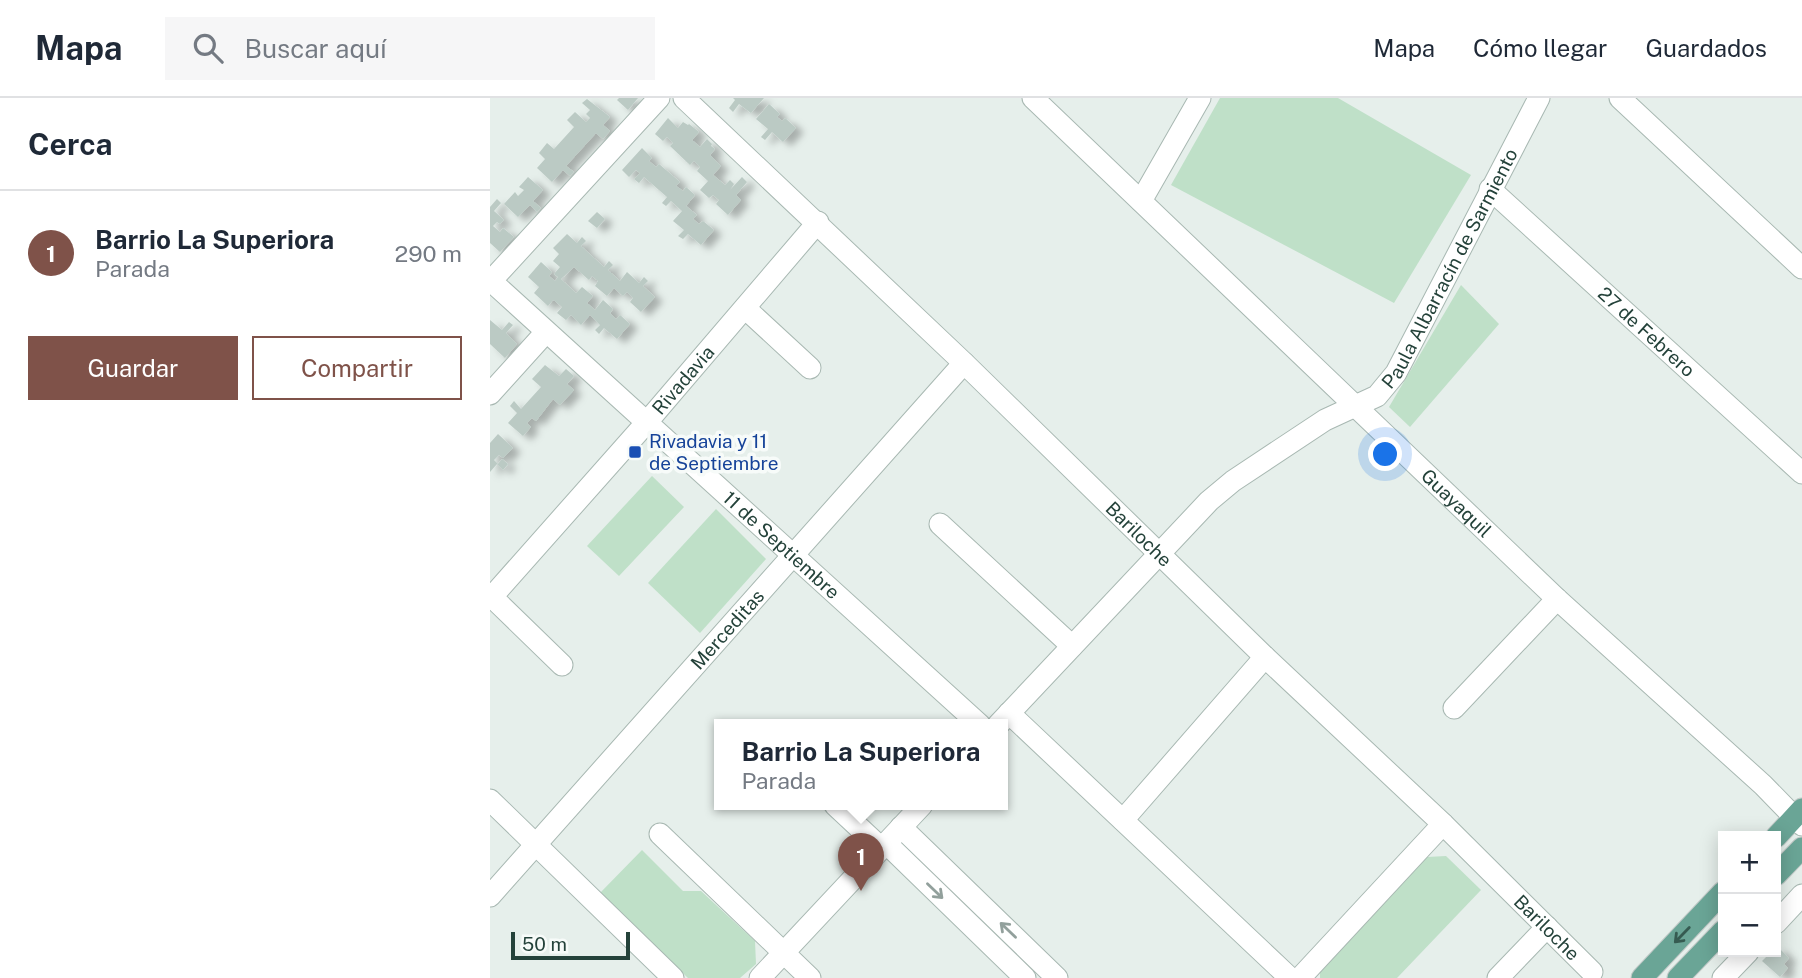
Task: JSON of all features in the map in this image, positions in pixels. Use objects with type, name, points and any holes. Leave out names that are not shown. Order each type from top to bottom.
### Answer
[{"type":"main road","points":[[1781,833],[1800,817]]},
{"type":"main road","points":[[1781,870],[1802,848]]},
{"type":"main road","points":[[1642,978],[1721,894]]},
{"type":"main road","points":[[1678,978],[1718,936]]},
{"type":"street","points":[[490,281],[659,98]]},
{"type":"street","name":"Bariloche","points":[[684,98],[818,222],[1265,657],[1443,824],[1592,972]]},
{"type":"street","points":[[1140,201],[1200,98]]},
{"type":"street","name":"Paula Albarracín de Sarmiento","points":[[1004,719],[1209,501],[1233,481],[1325,420],[1377,396],[1396,373],[1539,98]]},
{"type":"street","points":[[1620,98],[1802,268]]},
{"type":"street","name":"Guayaquil","points":[[1043,102],[1140,201],[1557,599],[1800,817]]},
{"type":"street","name":"27 de Febrero","points":[[1490,189],[1801,471]]},
{"type":"street","name":"Rivadavia","points":[[491,598],[647,422],[818,222]]},
{"type":"street","name":"11 de Septiembre","points":[[490,281],[973,719]]},
{"type":"street","points":[[745,308],[810,368]]},
{"type":"street","points":[[490,394],[546,332]]},
{"type":"street","name":"Merceditas","points":[[490,896],[964,363]]},
{"type":"street","points":[[940,524],[1072,646]]},
{"type":"street","points":[[491,598],[562,666]]},
{"type":"street","points":[[1454,708],[1557,599]]},
{"type":"street","points":[[1123,820],[1265,657]]},
{"type":"street","points":[[1008,722],[1123,820],[1290,978]]},
{"type":"street","points":[[490,800],[673,978]]},
{"type":"street","points":[[841,810],[884,846],[1025,978]]},
{"type":"street","points":[[760,978],[917,810]]},
{"type":"street","points":[[1300,978],[1443,824]]},
{"type":"street","points":[[901,827],[1057,978]]},
{"type":"street","points":[[660,834],[810,978]]},
{"type":"street","points":[[1781,918],[1802,895]]},
{"type":"street","points":[[1498,978],[1547,927]]},
{"type":"street","points":[[1723,978],[1743,957]]},
{"type":"green space","points":[[1220,98],[1338,98],[1471,175],[1394,303],[1171,185]]},
{"type":"green space","points":[[1461,285],[1499,324],[1410,427],[1389,407]]},
{"type":"green space","points":[[652,476],[684,507],[619,576],[587,546]]},
{"type":"green space","points":[[716,509],[766,559],[700,633],[648,583]]},
{"type":"green space","points":[[642,850],[683,891],[701,891],[755,941],[756,964],[740,978],[688,978],[601,896],[601,892]]},
{"type":"green space","points":[[1446,856],[1481,890],[1397,978],[1320,978],[1320,971],[1427,857]]},
{"type":"building","points":[[638,98],[628,110],[617,100]]},
{"type":"building","points":[[733,98],[764,98],[751,113],[739,104],[733,112],[729,108],[735,100]]},
{"type":"building","points":[[587,99],[610,117],[603,125],[610,131],[603,139],[596,133],[566,166],[574,172],[570,176],[563,170],[552,182],[537,168],[545,159],[539,153],[547,143],[554,149],[574,127],[567,120],[575,112],[586,122],[590,118],[586,114],[590,110],[582,103]]},
{"type":"building","points":[[769,104],[780,114],[777,117],[782,121],[785,118],[796,128],[783,142],[772,132],[765,140],[761,137],[768,129],[756,119]]},
{"type":"building","points":[[668,118],[678,128],[683,122],[699,132],[692,140],[700,147],[707,139],[712,144],[715,149],[710,155],[721,166],[713,175],[725,185],[730,180],[734,184],[730,190],[742,177],[747,182],[736,195],[741,200],[728,215],[716,204],[719,200],[713,195],[709,198],[700,190],[708,181],[697,171],[700,167],[694,161],[690,165],[670,146],[673,143],[667,137],[663,141],[655,134]]},
{"type":"building","points":[[642,148],[652,158],[649,161],[656,167],[659,164],[680,182],[676,186],[683,191],[686,187],[695,195],[686,206],[697,215],[693,219],[699,224],[703,221],[714,230],[701,245],[688,234],[683,239],[678,236],[684,230],[673,221],[682,211],[671,201],[666,206],[662,203],[667,197],[644,177],[639,183],[634,179],[640,173],[636,170],[629,177],[622,170]]},
{"type":"building","points":[[528,177],[543,190],[533,201],[541,208],[537,212],[530,205],[518,217],[504,204],[515,192],[518,196],[524,190],[519,187]]},
{"type":"building","points":[[497,199],[501,203],[494,211],[504,220],[493,226],[500,232],[503,228],[514,237],[500,252],[490,243],[490,207]]},
{"type":"building","points":[[597,212],[605,219],[597,228],[588,221]]},
{"type":"building","points":[[567,234],[577,243],[582,237],[586,241],[581,246],[604,267],[609,261],[613,265],[608,270],[620,281],[627,272],[639,283],[644,277],[648,281],[643,286],[655,297],[641,312],[630,302],[633,298],[627,292],[623,296],[614,288],[607,296],[595,286],[598,281],[592,276],[589,280],[574,267],[561,279],[576,293],[582,287],[593,296],[587,303],[595,310],[603,300],[613,309],[610,313],[616,319],[620,315],[630,324],[617,339],[604,328],[599,334],[595,330],[600,325],[590,315],[581,325],[571,315],[566,320],[557,313],[562,307],[555,301],[548,306],[534,293],[539,287],[528,277],[541,262],[552,272],[549,276],[555,281],[558,277],[554,274],[560,267],[553,261],[559,254],[553,248]]},
{"type":"building","points":[[490,320],[502,330],[509,322],[513,325],[506,333],[517,344],[505,358],[490,344]]},
{"type":"building","points":[[545,365],[559,376],[566,369],[574,376],[567,384],[574,390],[560,405],[553,399],[536,421],[532,418],[527,423],[531,427],[523,436],[508,423],[517,413],[510,406],[514,401],[521,409],[541,387],[532,379]]},
{"type":"building","points":[[498,434],[513,448],[503,458],[499,455],[494,460],[498,464],[502,459],[508,464],[503,470],[497,464],[490,472],[490,443]]},
{"type":"building","points":[[1781,950],[1789,958],[1784,964],[1788,968],[1780,977],[1762,961],[1766,957],[1781,957]]},
{"type":"place","name":"Rivadavia y 11 de Septiembre","points":[[635,452]]},
{"type":"place","name":"Barrio La Superiora","points":[[861,891]]}]
